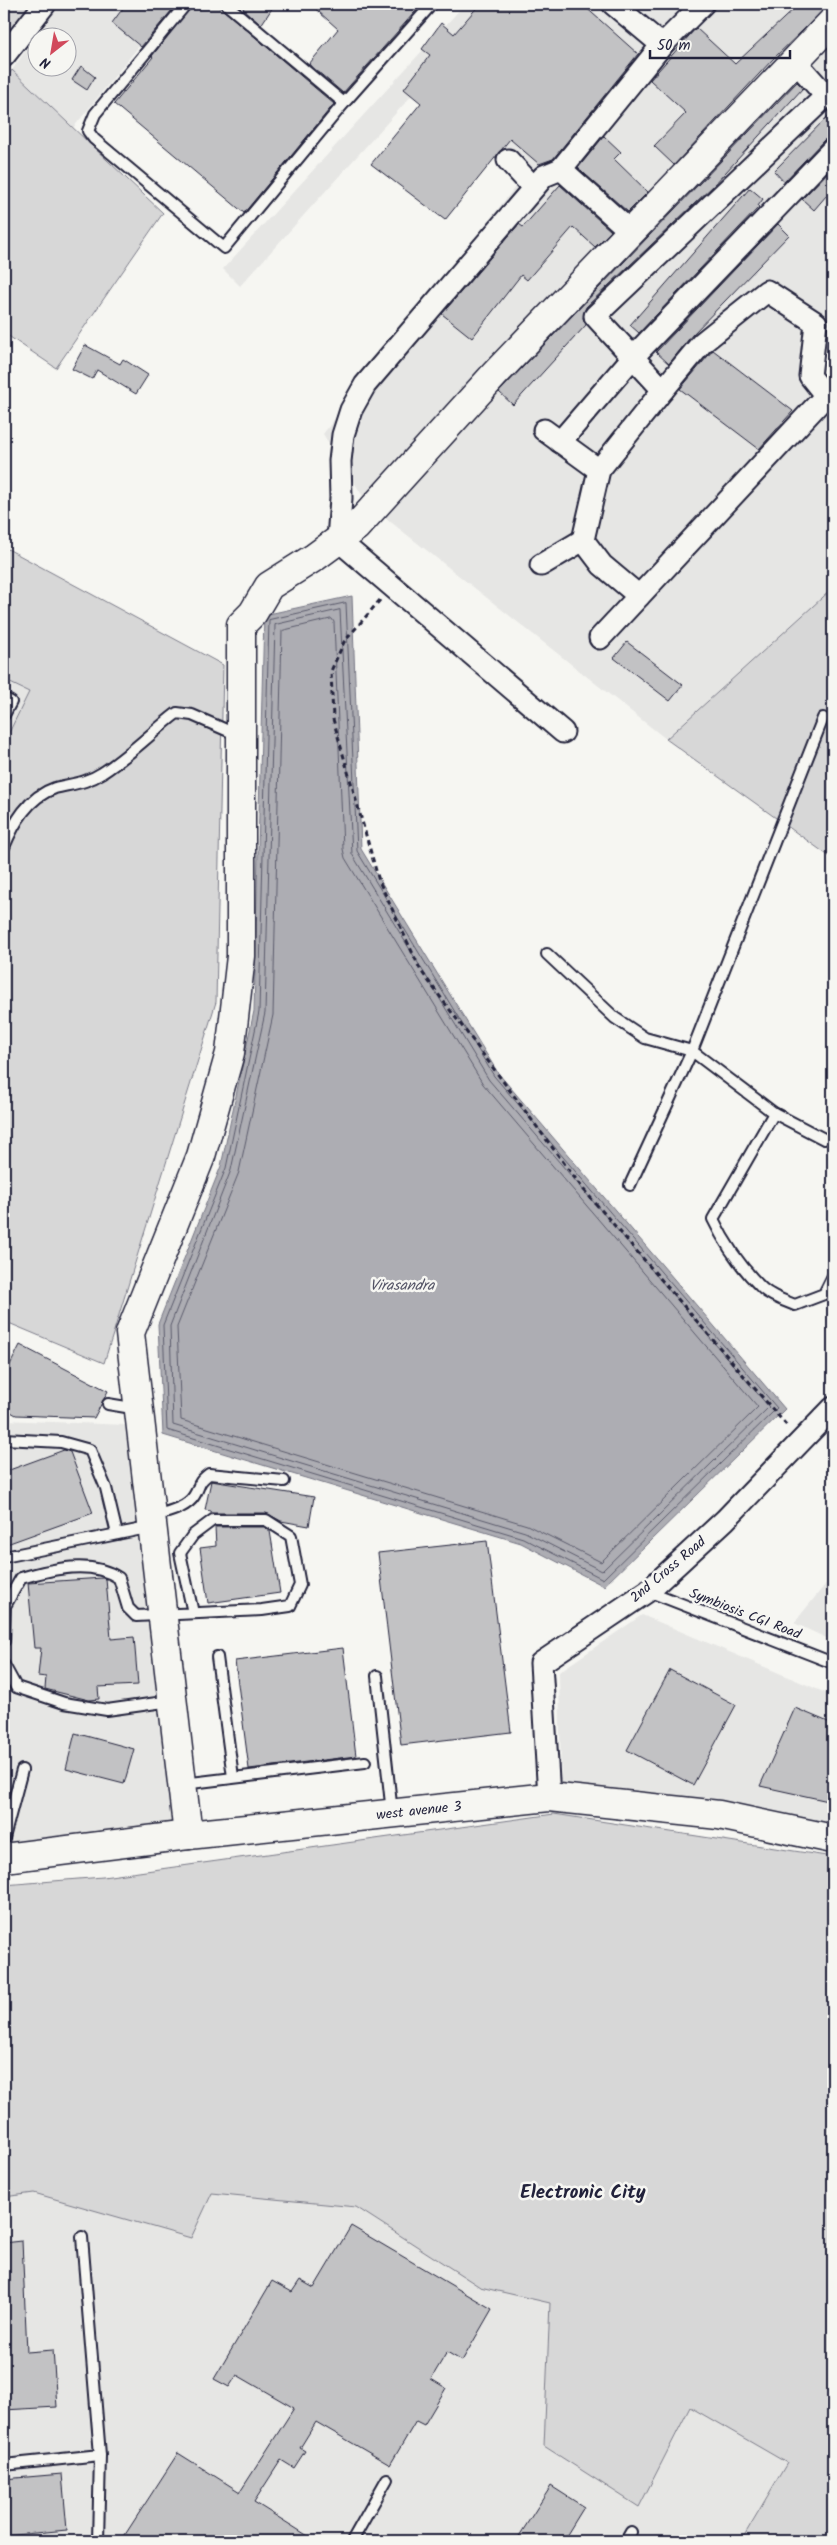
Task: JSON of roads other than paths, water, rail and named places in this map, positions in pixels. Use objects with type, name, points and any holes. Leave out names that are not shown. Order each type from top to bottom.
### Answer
[{"type":"street","points":[[4,56],[45,4]]},
{"type":"street","points":[[613,4],[662,45]]},
{"type":"street","points":[[338,540],[341,498],[340,461],[343,435],[351,410],[366,385],[533,187],[544,176],[561,169],[691,8]]},
{"type":"street","points":[[188,1835],[130,1332],[201,1156],[230,1053],[242,956],[241,625],[253,613],[269,586],[356,527],[495,374],[833,21]]},
{"type":"street","points":[[663,390],[595,316],[826,96],[795,60]]},
{"type":"street","points":[[599,470],[552,436],[633,357],[833,149]]},
{"type":"street","points":[[508,160],[533,187]]},
{"type":"street","points":[[561,169],[630,231]]},
{"type":"street","points":[[542,565],[583,540],[599,470],[702,343],[766,291],[816,323],[810,376],[830,392],[600,638]]},
{"type":"street","points":[[338,540],[563,732]]},
{"type":"street","points":[[583,540],[602,565],[639,596]]},
{"type":"street","name":"2nd Cross Road","points":[[549,1797],[541,1663],[648,1591],[725,1520],[833,1408]]},
{"type":"street","name":"west avenue 3","points":[[4,1858],[188,1835],[549,1797],[719,1815],[833,1839]]},
{"type":"lane","points":[[186,4],[95,114],[88,131],[94,139],[224,248],[344,103],[432,4]]},
{"type":"lane","points":[[226,4],[344,103]]},
{"type":"lane","points":[[4,698],[11,702],[4,715]]},
{"type":"lane","points":[[4,847],[15,820],[34,801],[53,789],[82,783],[102,773],[178,713],[192,715],[241,736]]},
{"type":"lane","points":[[630,1185],[692,1051],[823,718]]},
{"type":"lane","points":[[547,954],[622,1023],[645,1038],[692,1051],[774,1113],[824,1139]]},
{"type":"lane","points":[[774,1113],[713,1219],[723,1241],[764,1290],[783,1300],[795,1305],[824,1294],[833,1276]]},
{"type":"lane","points":[[108,1404],[139,1410]]},
{"type":"lane","points":[[4,1439],[61,1442],[90,1450],[106,1488],[117,1534]]},
{"type":"lane","points":[[4,1557],[117,1534],[152,1522],[183,1506],[194,1496],[199,1481],[209,1474],[284,1481]]},
{"type":"lane","points":[[4,1641],[5,1606],[22,1578],[51,1569],[93,1568],[108,1570],[119,1578],[128,1608],[136,1616],[262,1610],[290,1606],[300,1584],[291,1536],[272,1523],[257,1520],[212,1520],[193,1535],[180,1553],[193,1613]]},
{"type":"lane","name":"Symbiosis CGI Road","points":[[648,1591],[833,1663]]},
{"type":"lane","points":[[217,1657],[233,1777]]},
{"type":"lane","points":[[4,1665],[16,1687],[64,1703],[107,1710],[172,1701]]},
{"type":"lane","points":[[377,1676],[392,1814]]},
{"type":"lane","points":[[182,1784],[365,1762]]},
{"type":"lane","points":[[4,1838],[22,1770]]},
{"type":"lane","points":[[82,2236],[100,2455],[98,2541]]},
{"type":"lane","points":[[4,2465],[100,2455]]},
{"type":"lane","points":[[352,2541],[387,2479]]},
{"type":"water","name":"Virasandra","points":[[352,596],[361,849],[498,1073],[785,1409],[604,1586],[521,1543],[163,1435],[158,1324],[221,1166],[254,1011],[264,615]]},
{"type":"district","name":"Electronic City","points":[[583,2193]]}]
